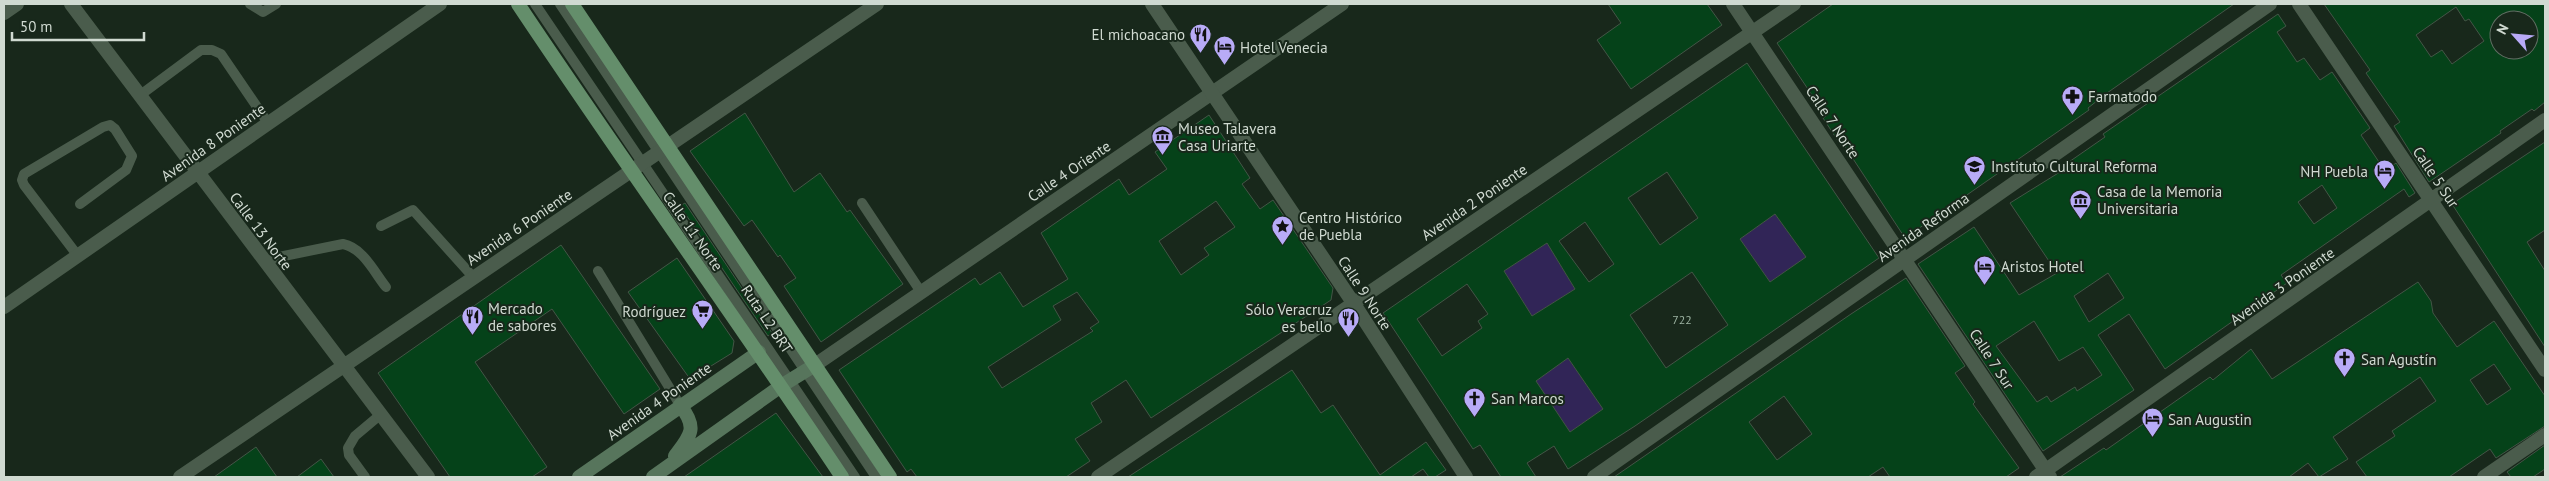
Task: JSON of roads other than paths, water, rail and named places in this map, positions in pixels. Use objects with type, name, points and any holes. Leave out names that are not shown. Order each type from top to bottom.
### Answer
[{"type":"main road","name":"Calle 11 Norte","points":[[518,4],[630,171],[759,352],[786,383],[842,477]]},
{"type":"main road","name":"Calle 11 Norte","points":[[572,4],[663,148],[810,368],[890,477]]},
{"type":"main road","name":"Avenida 4 Poniente","points":[[579,477],[680,405],[759,352]]},
{"type":"main road","points":[[653,477],[810,368]]},
{"type":"main road","points":[[667,467],[691,432],[691,421],[680,405]]},
{"type":"street","points":[[4,13],[17,4]]},
{"type":"street","name":"Calle 13 Norte","points":[[71,4],[428,477]]},
{"type":"street","name":"Avenida 8 Poniente","points":[[4,307],[440,4]]},
{"type":"street","name":"Avenida 6 Poniente","points":[[180,477],[877,4]]},
{"type":"street","name":"Calle 9 Norte","points":[[1152,4],[1354,304],[1466,477]]},
{"type":"street","name":"Calle 4 Oriente","points":[[810,368],[1342,4]]},
{"type":"street","name":"Calle 7 Norte","points":[[1733,4],[1906,259]]},
{"type":"street","name":"Avenida 2 Poniente","points":[[1098,477],[1794,4]]},
{"type":"street","name":"Avenida Reforma","points":[[1594,477],[2270,4]]},
{"type":"street","name":"Calle 5 Sur","points":[[2299,4],[2545,370]]},
{"type":"street","name":"Avenida 3 Poniente","points":[[2044,475],[2545,120]]},
{"type":"street","name":"Calle 7 Sur","points":[[1906,259],[2044,475]]},
{"type":"street","points":[[2484,477],[2545,434]]},
{"type":"lane","points":[[250,4],[263,12],[276,4]]},
{"type":"lane","name":"Ruta L2 BRT","points":[[535,4],[642,162],[786,383],[855,477]]},
{"type":"lane","points":[[560,4],[663,148]]},
{"type":"lane","points":[[139,96],[201,50],[212,50],[221,54],[268,124]]},
{"type":"lane","points":[[78,256],[24,186],[22,180],[24,174],[110,125],[115,129],[132,156],[131,163],[126,170],[80,204]]},
{"type":"lane","points":[[862,203],[921,292]]},
{"type":"lane","points":[[382,226],[413,210],[474,278]]},
{"type":"lane","points":[[265,263],[274,258],[343,244],[358,250],[386,287]]},
{"type":"lane","points":[[598,271],[680,405]]},
{"type":"lane","points":[[810,368],[876,477]]},
{"type":"lane","points":[[365,477],[349,454],[348,448],[355,436],[380,415]]},
{"type":"place","name":"El michoacano","points":[[1201,53]]},
{"type":"place","name":"Hotel Venecia","points":[[1224,66]]},
{"type":"place","name":"Farmatodo","points":[[2072,115]]},
{"type":"place","name":"Museo Talavera Casa Uriarte","points":[[1162,156]]},
{"type":"place","name":"Instituto Cultural Reforma","points":[[1975,185]]},
{"type":"place","name":"NH Puebla","points":[[2384,190]]},
{"type":"place","name":"Casa de la Memoria Universitaria","points":[[2081,219]]},
{"type":"place","name":"Centro Histórico de Puebla","points":[[1283,245]]},
{"type":"place","name":"Aristos Hotel","points":[[1985,285]]},
{"type":"place","name":"Rodríguez","points":[[702,330]]},
{"type":"place","name":"Mercado de sabores","points":[[472,336]]},
{"type":"place","name":"Sólo Veracruz es bello","points":[[1348,337]]},
{"type":"place","name":"San Agustín","points":[[2345,378]]},
{"type":"place","name":"San Marcos","points":[[1475,417]]},
{"type":"place","name":"San Augustin","points":[[2152,438]]}]
